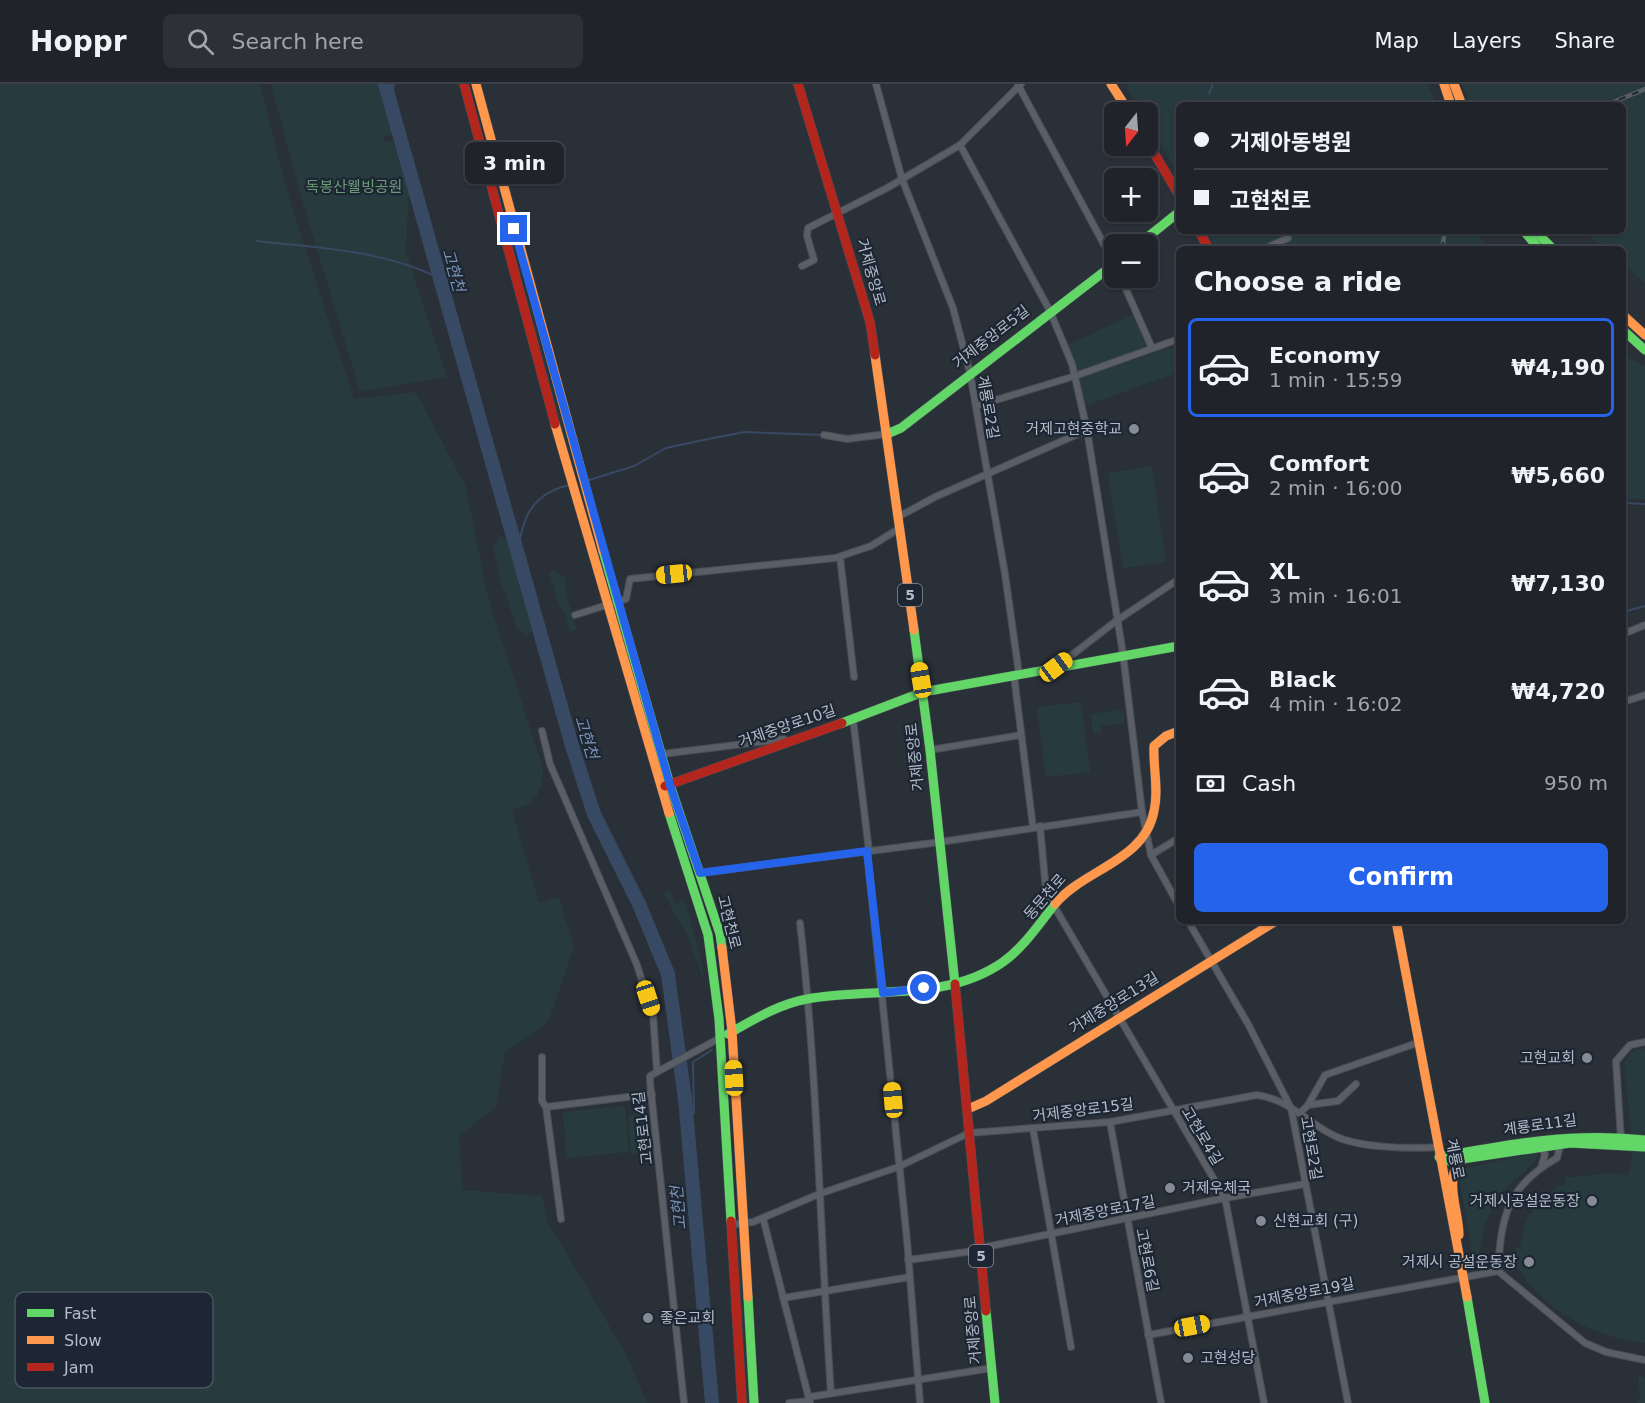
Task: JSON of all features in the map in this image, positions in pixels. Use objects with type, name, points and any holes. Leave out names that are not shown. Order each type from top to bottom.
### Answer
[{"type":"main road","name":"고현천로","points":[[464,84],[572,484],[662,754],[665,786],[700,873],[720,934],[732,1031],[754,1403]]},
{"type":"main road","name":"고현천로","points":[[476,84],[584,481],[613,603],[708,935],[732,1225],[742,1403]]},
{"type":"main road","name":"거제중앙로","points":[[798,84],[870,322],[887,434],[930,750],[968,1109],[995,1403]]},
{"type":"main road","points":[[1111,84],[1123,102]]},
{"type":"main road","points":[[1444,84],[1450,102]]},
{"type":"main road","points":[[1454,84],[1461,102]]},
{"type":"main road","points":[[1156,156],[1176,190]]},
{"type":"main road","points":[[1152,234],[1176,214]]},
{"type":"main road","points":[[1526,234],[1536,246]]},
{"type":"main road","points":[[1539,234],[1550,246]]},
{"type":"main road","name":"거제중앙로5길","points":[[887,434],[901,428],[1104,271]]},
{"type":"main road","points":[[1626,318],[1645,335]]},
{"type":"main road","points":[[1626,333],[1645,350]]},
{"type":"main road","name":"거제중앙로10길","points":[[665,786],[790,739],[923,693],[1123,654],[1176,646]]},
{"type":"main road","points":[[1147,836],[1154,814],[1156,796],[1154,746],[1176,731]]},
{"type":"main road","name":"동문천로","points":[[717,1040],[778,1008],[809,999],[883,993],[955,983],[986,973],[1002,963],[1029,938],[1051,910],[1081,879],[1142,844],[1147,836]]},
{"type":"main road","name":"거제중앙로13길","points":[[968,1109],[986,1101],[1270,924]]},
{"type":"main road","name":"계룡로","points":[[1397,924],[1417,1043],[1464,1276],[1485,1403]]},
{"type":"main road","name":"계룡로11길","points":[[1462,1156],[1537,1137],[1593,1134],[1621,1139],[1645,1147]]},
{"type":"main road","points":[[1436,1136],[1442,1146],[1462,1156],[1454,1165],[1452,1173],[1460,1225],[1457,1244]]},
{"type":"main road","name":"계룡로11길","points":[[1439,1155],[1462,1156],[1588,1140],[1645,1140]]},
{"type":"street","name":"계룡로2길","points":[[876,84],[902,179],[953,308],[970,373],[988,473],[1022,735],[1051,910]]},
{"type":"street","points":[[802,266],[814,260],[807,236],[808,228],[902,179],[960,144],[1019,85],[1104,245]]},
{"type":"street","points":[[960,144],[1050,311],[1075,376],[1087,430],[1123,654],[1142,812],[1151,855],[1176,901]]},
{"type":"street","points":[[1271,246],[1288,238]]},
{"type":"street","points":[[1125,288],[1152,348]]},
{"type":"street","points":[[976,406],[1075,376],[1176,340]]},
{"type":"street","points":[[898,517],[988,473],[1087,430]]},
{"type":"street","points":[[824,435],[847,439],[887,434]]},
{"type":"street","points":[[575,615],[628,597],[630,579],[840,557],[871,546],[900,528]]},
{"type":"street","points":[[840,557],[854,677]]},
{"type":"street","points":[[1056,667],[1116,621],[1176,581]]},
{"type":"street","points":[[1626,633],[1645,626]]},
{"type":"street","points":[[1626,701],[1645,695]]},
{"type":"street","points":[[853,719],[883,993],[920,1403]]},
{"type":"street","name":"고현로14길","points":[[542,731],[550,765],[637,965],[653,1014],[657,1072],[651,1076],[652,1094],[684,1403]]},
{"type":"street","points":[[930,750],[1022,735]]},
{"type":"street","points":[[662,754],[790,739]]},
{"type":"street","points":[[700,873],[940,842],[1142,812]]},
{"type":"street","points":[[1151,855],[1176,840]]},
{"type":"street","name":"고현로4길","points":[[1051,910],[1120,1017],[1225,1197],[1264,1403]]},
{"type":"street","points":[[800,923],[809,999],[823,1290],[831,1393]]},
{"type":"street","name":"고현로2길","points":[[1190,924],[1248,1024],[1292,1108],[1348,1403]]},
{"type":"street","points":[[657,1072],[717,1040]]},
{"type":"street","points":[[1621,1139],[1616,1061],[1630,1045],[1645,1042]]},
{"type":"street","points":[[1300,1113],[1308,1105],[1324,1075],[1417,1043]]},
{"type":"street","points":[[542,1058],[542,1101],[546,1107],[561,1219]]},
{"type":"street","points":[[1308,1105],[1338,1101],[1356,1084]]},
{"type":"street","points":[[546,1107],[652,1094]]},
{"type":"street","name":"거제중앙로15길","points":[[969,1133],[1110,1122],[1257,1095],[1277,1098],[1343,1140],[1439,1155]]},
{"type":"street","name":"고현로6길","points":[[1110,1122],[1161,1403]]},
{"type":"street","points":[[1033,1129],[1071,1347]]},
{"type":"street","points":[[732,1225],[763,1218],[819,1194],[898,1167],[969,1133]]},
{"type":"street","points":[[1561,1142],[1557,1158],[1539,1170],[1509,1202],[1504,1218],[1498,1271],[1585,1343],[1606,1352],[1644,1359]]},
{"type":"street","points":[[1539,1170],[1545,1154],[1540,1145]]},
{"type":"street","name":"거제중앙로17길","points":[[908,1260],[981,1249],[1127,1220],[1225,1197],[1305,1184]]},
{"type":"street","points":[[763,1218],[810,1400]]},
{"type":"street","name":"거제중앙로19길","points":[[1148,1335],[1327,1300],[1498,1271]]},
{"type":"street","points":[[783,1298],[910,1277]]},
{"type":"street","points":[[789,1403],[917,1378],[992,1368]]},
{"type":"green space","points":[[0,84],[260,84],[288,194],[354,399],[416,392],[466,487],[488,597],[543,769],[541,785],[536,796],[527,804],[512,810],[539,903],[559,897],[574,947],[549,1020],[533,1034],[505,1052],[496,1106],[459,1137],[463,1190],[542,1196],[548,1222],[626,1354],[647,1403],[0,1403]]},
{"type":"green space","name":"독봉산웰빙공원","points":[[271,84],[379,84],[386,102],[392,135],[385,136],[382,141],[393,142],[405,169],[409,192],[406,252],[447,377],[360,392],[300,193]]},
{"type":"green space","points":[[1128,84],[1428,84],[1435,102],[1176,102],[1176,171],[1158,140],[1158,102],[1135,102],[1126,86]]},
{"type":"green space","points":[[1462,84],[1645,84],[1645,283],[1626,267],[1626,246],[1605,246],[1586,234],[1626,234],[1626,102],[1469,102]]},
{"type":"green space","points":[[480,134],[483,134],[576,473],[573,473]]},
{"type":"green space","points":[[1208,234],[1481,234],[1482,242],[1488,246],[1214,246]]},
{"type":"green space","points":[[1137,313],[1152,348],[1075,376],[1065,346]]},
{"type":"green space","points":[[1176,346],[1176,373],[1082,407],[1080,378]]},
{"type":"green space","points":[[1626,356],[1645,366],[1645,499],[1626,499]]},
{"type":"green space","points":[[1152,466],[1166,562],[1123,568],[1108,473]]},
{"type":"green space","points":[[499,536],[506,539],[508,543],[532,631],[527,635],[517,629],[497,570],[498,565],[493,548]]},
{"type":"green space","points":[[554,571],[565,577],[566,595],[577,630],[570,632],[564,611],[559,606],[549,572]]},
{"type":"green space","points":[[1081,702],[1090,772],[1046,777],[1037,707]]},
{"type":"green space","points":[[1123,709],[1125,723],[1101,726],[1102,732],[1093,734],[1091,714]]},
{"type":"green space","points":[[669,889],[676,904],[684,900],[695,935],[706,986],[688,936],[663,893]]},
{"type":"green space","name":"거제시공설운동장","points":[[1645,1048],[1645,1343],[1626,1340],[1590,1328],[1556,1308],[1541,1296],[1516,1265],[1515,1248],[1520,1247],[1528,1217],[1534,1208],[1547,1194],[1566,1183],[1564,1178],[1608,1173],[1629,1175],[1633,1149],[1624,1062],[1631,1052]]},
{"type":"green space","points":[[625,1106],[629,1152],[567,1158],[563,1112]]},
{"type":"green space","points":[[642,1114],[646,1152],[631,1154],[628,1115]]},
{"type":"green space","points":[[1532,1153],[1538,1155],[1536,1160],[1504,1191],[1488,1216],[1479,1257],[1490,1258],[1478,1264],[1473,1258],[1458,1172]]},
{"type":"green space","points":[[736,1236],[739,1236],[749,1403],[745,1403]]},
{"type":"green space","points":[[1638,1373],[1645,1378],[1645,1403],[1637,1403],[1640,1400]]},
{"type":"waterway","name":"고현천","points":[[385,84],[573,749],[594,814],[639,904],[668,974],[685,1099],[712,1403]]},
{"type":"waterway","points":[[390,104],[394,84]]},
{"type":"waterway","points":[[1209,94],[1213,84]]},
{"type":"waterway","points":[[257,241],[327,248],[373,256],[396,261],[439,278]]},
{"type":"waterway","points":[[586,481],[634,466],[666,448],[708,439],[745,432],[824,435]]},
{"type":"waterway","points":[[518,552],[522,528],[531,509],[546,494],[569,485]]},
{"type":"waterway","points":[[1626,503],[1645,504]]},
{"type":"waterway","points":[[1626,611],[1645,606]]},
{"type":"waterway","points":[[687,1121],[694,1113],[693,1062],[712,1050]]},
{"type":"railway","points":[[1613,102],[1645,89]]},
{"type":"railway","points":[[1442,246],[1444,234]]},
{"type":"traffic: fast","points":[[1152,234],[1176,214]]},
{"type":"traffic: fast","points":[[1526,234],[1536,246]]},
{"type":"traffic: fast","points":[[1538,234],[1550,246]]},
{"type":"traffic: fast","points":[[887,434],[901,428],[1104,272]]},
{"type":"traffic: fast","points":[[1626,333],[1645,350]]},
{"type":"traffic: fast","points":[[603,551],[670,785],[720,934],[722,948]]},
{"type":"traffic: fast","points":[[914,630],[930,750],[955,984]]},
{"type":"traffic: fast","points":[[842,723],[923,692],[1176,647]]},
{"type":"traffic: fast","points":[[669,813],[708,935],[719,1019],[731,1221]]},
{"type":"traffic: fast","points":[[728,1034],[766,1013],[797,1001],[933,988],[981,975],[1003,962],[1018,949],[1055,904]]},
{"type":"traffic: fast","points":[[1439,1157],[1567,1138],[1645,1140]]},
{"type":"traffic: fast","points":[[1449,1161],[1570,1143],[1645,1147]]},
{"type":"traffic: fast","points":[[748,1297],[754,1403]]},
{"type":"traffic: fast","points":[[1467,1297],[1485,1403]]},
{"type":"traffic: fast","points":[[986,1311],[995,1403]]},
{"type":"traffic: slow","points":[[476,84],[603,551]]},
{"type":"traffic: slow","points":[[1111,84],[1123,102]]},
{"type":"traffic: slow","points":[[1444,84],[1450,102]]},
{"type":"traffic: slow","points":[[1454,84],[1461,102]]},
{"type":"traffic: slow","points":[[1626,318],[1645,335]]},
{"type":"traffic: slow","points":[[875,355],[914,630]]},
{"type":"traffic: slow","points":[[555,424],[669,813]]},
{"type":"traffic: slow","points":[[1055,904],[1067,892],[1112,863],[1139,842],[1148,828],[1154,811],[1156,787],[1154,746],[1166,736],[1176,732]]},
{"type":"traffic: slow","points":[[968,1109],[986,1101],[1271,924]]},
{"type":"traffic: slow","points":[[1397,924],[1467,1297]]},
{"type":"traffic: slow","points":[[722,948],[732,1031],[748,1297]]},
{"type":"traffic: slow","points":[[1459,1235],[1453,1196],[1453,1177],[1460,1160]]},
{"type":"traffic: jam","points":[[464,84],[555,424]]},
{"type":"traffic: jam","points":[[798,84],[870,322],[875,355]]},
{"type":"traffic: jam","points":[[1156,156],[1176,190]]},
{"type":"traffic: jam","points":[[1201,234],[1207,246]]},
{"type":"traffic: jam","points":[[665,786],[842,723]]},
{"type":"traffic: jam","points":[[955,984],[986,1311]]},
{"type":"traffic: jam","points":[[731,1221],[742,1403]]},
{"type":"place","name":"거제고현중학교","points":[[1134,429]]},
{"type":"place","name":"고현교회","points":[[1587,1058]]},
{"type":"place","name":"거제우체국","points":[[1170,1188]]},
{"type":"place","name":"거제시공설운동장","points":[[1592,1201]]},
{"type":"place","name":"신현교회 (구)","points":[[1261,1221]]},
{"type":"place","name":"거제시 공설운동장","points":[[1529,1262]]},
{"type":"place","name":"좋은교회","points":[[648,1318]]},
{"type":"place","name":"고현성당","points":[[1188,1358]]},
{"type":"route","points":[[514,229],[617,602],[670,785],[700,873],[867,851],[883,993],[924,988]]}]
